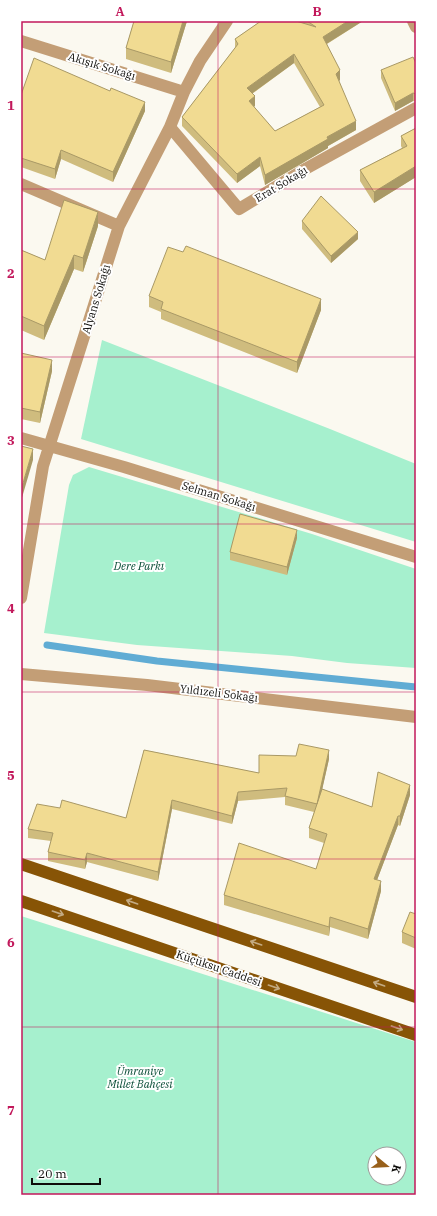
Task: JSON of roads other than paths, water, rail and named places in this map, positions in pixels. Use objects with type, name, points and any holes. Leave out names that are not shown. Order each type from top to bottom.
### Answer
[{"type":"main road","points":[[21,864],[416,997]]},
{"type":"main road","name":"Küçüksu Caddesi","points":[[21,901],[416,1035]]},
{"type":"street","name":"Alyans Sokağı","points":[[21,598],[44,466],[119,226],[170,127],[184,92],[200,61],[227,21]]},
{"type":"street","points":[[413,21],[416,27]]},
{"type":"street","name":"Akışık Sokağı","points":[[21,41],[184,92]]},
{"type":"street","name":"Erat Sokağı","points":[[170,127],[239,209],[307,168],[416,108]]},
{"type":"street","points":[[21,184],[119,226]]},
{"type":"street","name":"Selman Sokağı","points":[[21,438],[124,466],[416,557]]},
{"type":"street","name":"Yıldızeli Sokağı","points":[[21,674],[147,685],[416,717]]},
{"type":"waterway","points":[[47,645],[157,661],[416,687]]},
{"type":"park label","name":"Dere Parkı","points":[[139,566]]},
{"type":"park label","name":"Ümraniye Millet Bahçesi","points":[[140,1077]]}]
